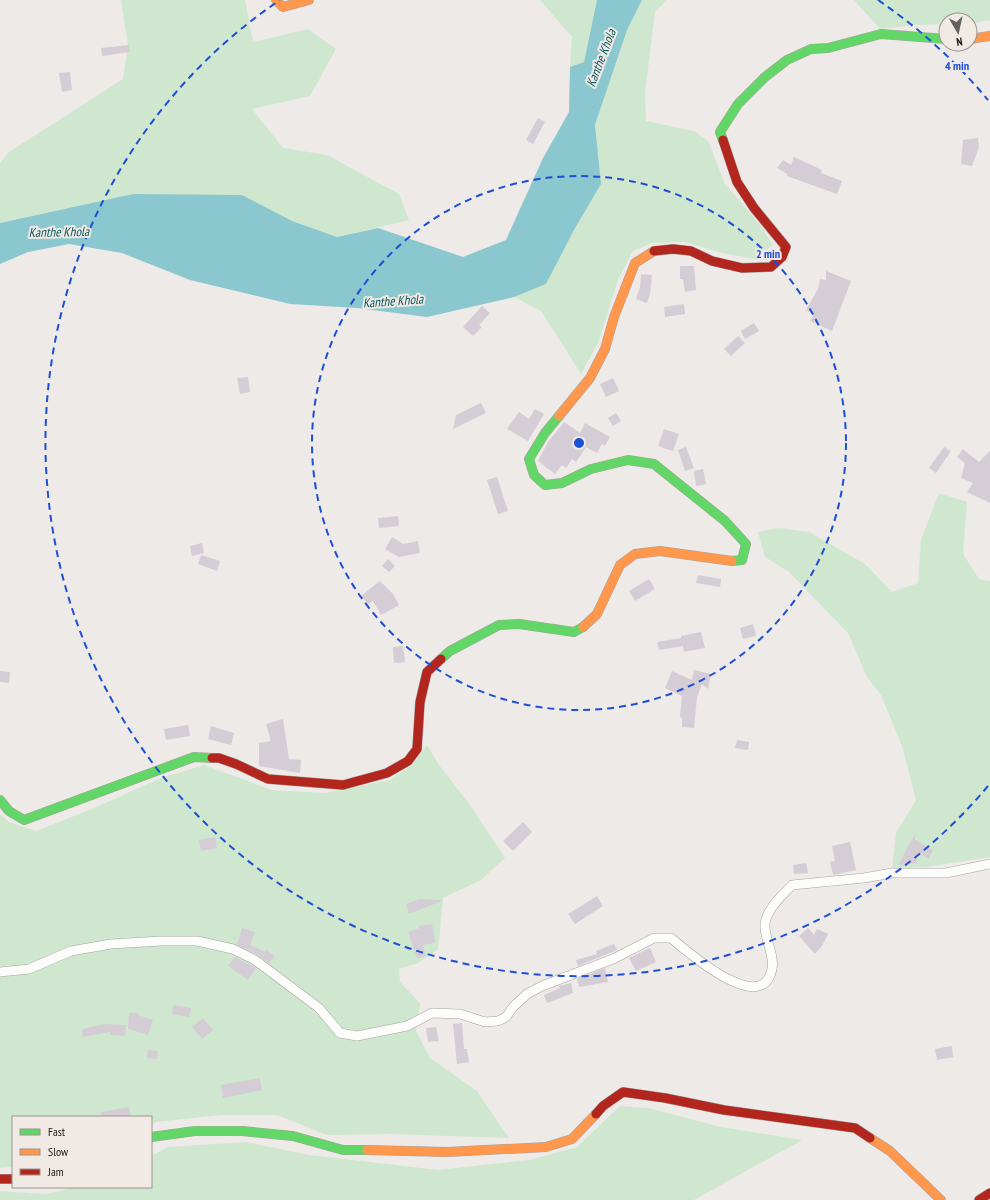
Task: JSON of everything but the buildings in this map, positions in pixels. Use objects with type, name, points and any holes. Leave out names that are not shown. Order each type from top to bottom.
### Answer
[{"type":"street","points":[[276,0],[282,7],[309,0]]},
{"type":"street","points":[[0,800],[9,811],[24,820],[194,757],[219,758],[268,779],[343,785],[387,773],[408,761],[417,748],[420,702],[427,672],[450,651],[499,625],[519,624],[574,632],[587,625],[597,614],[620,565],[634,554],[660,551],[710,558],[742,560],[746,544],[741,538],[725,521],[654,464],[628,460],[591,469],[562,483],[545,485],[534,475],[529,458],[545,433],[590,378],[605,349],[614,317],[635,263],[652,251],[673,249],[691,251],[712,261],[742,268],[771,267],[782,257],[786,247],[754,208],[738,182],[720,132],[738,104],[765,76],[787,60],[811,49],[828,48],[882,34],[910,35],[938,39]]},
{"type":"street","points":[[978,38],[990,36]]},
{"type":"street","points":[[0,972],[29,969],[70,951],[111,944],[161,940],[197,941],[233,949],[255,960],[319,1008],[340,1033],[357,1036],[407,1026],[432,1013],[440,1012],[460,1014],[485,1022],[498,1021],[506,1017],[513,1007],[527,994],[542,986],[613,959],[654,938],[671,938],[690,954],[729,982],[750,987],[758,986],[766,981],[772,970],[765,925],[769,910],[792,885],[864,878],[892,873],[946,873],[990,864]]},
{"type":"street","points":[[152,1137],[196,1131],[242,1131],[293,1136],[344,1150],[447,1152],[546,1147],[572,1139],[603,1106],[623,1092],[665,1098],[724,1110],[855,1128],[890,1151],[941,1200]]},
{"type":"street","points":[[0,1179],[12,1180]]},
{"type":"street","points":[[979,1200],[990,1193]]},
{"type":"green space","points":[[121,0],[245,0],[253,42],[308,29],[336,49],[310,96],[252,109],[283,148],[327,155],[399,194],[409,220],[337,237],[292,221],[133,194],[0,223],[0,163],[9,152],[123,79],[128,45]]},
{"type":"green space","points":[[540,0],[597,0],[584,62],[570,67],[572,37]]},
{"type":"green space","points":[[642,0],[667,0],[655,12],[645,92],[646,121],[694,131],[708,141],[725,184],[761,226],[773,245],[755,259],[722,253],[685,242],[652,243],[633,251],[618,280],[598,343],[581,374],[541,311],[514,297],[546,284],[574,230],[601,184],[595,125],[627,30]]},
{"type":"green space","points":[[854,0],[990,0],[990,20],[978,22],[978,12],[938,12],[938,24],[880,29]]},
{"type":"green space","points":[[939,493],[967,502],[963,554],[979,579],[990,581],[990,857],[927,867],[892,869],[896,833],[916,800],[902,746],[881,695],[867,677],[848,633],[789,572],[765,557],[758,532],[779,528],[809,532],[865,564],[892,592],[918,583],[921,540]]},
{"type":"green space","points":[[427,745],[439,765],[470,805],[505,858],[481,880],[443,898],[438,950],[418,963],[399,969],[400,982],[420,1003],[416,1031],[430,1058],[477,1091],[509,1138],[391,1134],[327,1135],[277,1115],[221,1115],[156,1122],[152,1124],[152,1116],[12,1116],[12,1167],[0,1168],[0,814],[9,822],[36,831],[92,809],[161,778],[204,765],[272,790],[325,793],[390,780],[412,765]]},
{"type":"green space","points":[[620,1106],[648,1108],[721,1127],[802,1140],[694,1200],[0,1200],[0,1191],[45,1194],[72,1188],[152,1188],[152,1155],[168,1147],[246,1142],[310,1155],[438,1170],[529,1160],[577,1147]]},
{"type":"water","name":"Kanthe Khola","points":[[597,0],[642,0],[627,30],[595,125],[601,184],[574,230],[546,284],[514,297],[427,317],[357,308],[290,304],[190,280],[122,253],[69,244],[28,252],[0,264],[0,223],[133,194],[242,195],[292,221],[337,237],[378,228],[463,257],[506,240],[543,158],[569,112],[570,67],[584,62]]},
{"type":"traffic: fast","points":[[723,140],[720,132],[738,104],[765,77],[787,60],[811,49],[828,48],[881,34],[938,38]]},
{"type":"traffic: fast","points":[[559,416],[545,433],[529,459],[534,475],[545,485],[562,483],[591,469],[628,460],[654,464],[725,521],[746,544],[742,560],[732,561]]},
{"type":"traffic: fast","points":[[441,659],[450,651],[499,625],[519,624],[574,632],[583,627]]},
{"type":"traffic: fast","points":[[0,800],[9,811],[24,820],[194,757],[212,758]]},
{"type":"traffic: fast","points":[[152,1137],[195,1131],[242,1131],[293,1136],[343,1150],[367,1150]]},
{"type":"traffic: slow","points":[[276,0],[283,7],[309,0]]},
{"type":"traffic: slow","points":[[978,38],[990,36]]},
{"type":"traffic: slow","points":[[559,416],[590,378],[605,349],[614,317],[635,263],[654,251]]},
{"type":"traffic: slow","points":[[583,627],[597,614],[620,565],[635,554],[660,551],[732,561]]},
{"type":"traffic: slow","points":[[367,1150],[447,1152],[546,1147],[572,1139],[596,1114]]},
{"type":"traffic: slow","points":[[870,1138],[890,1151],[941,1200]]},
{"type":"traffic: jam","points":[[654,251],[673,249],[691,251],[712,261],[742,268],[771,267],[782,257],[786,247],[754,208],[737,182],[723,140]]},
{"type":"traffic: jam","points":[[212,758],[219,758],[236,764],[268,779],[343,785],[387,773],[408,761],[417,749],[420,702],[427,672],[441,659]]},
{"type":"traffic: jam","points":[[596,1114],[603,1106],[623,1092],[665,1098],[724,1110],[855,1128],[870,1138]]},
{"type":"traffic: jam","points":[[0,1179],[12,1179]]},
{"type":"traffic: jam","points":[[979,1200],[990,1193]]}]
